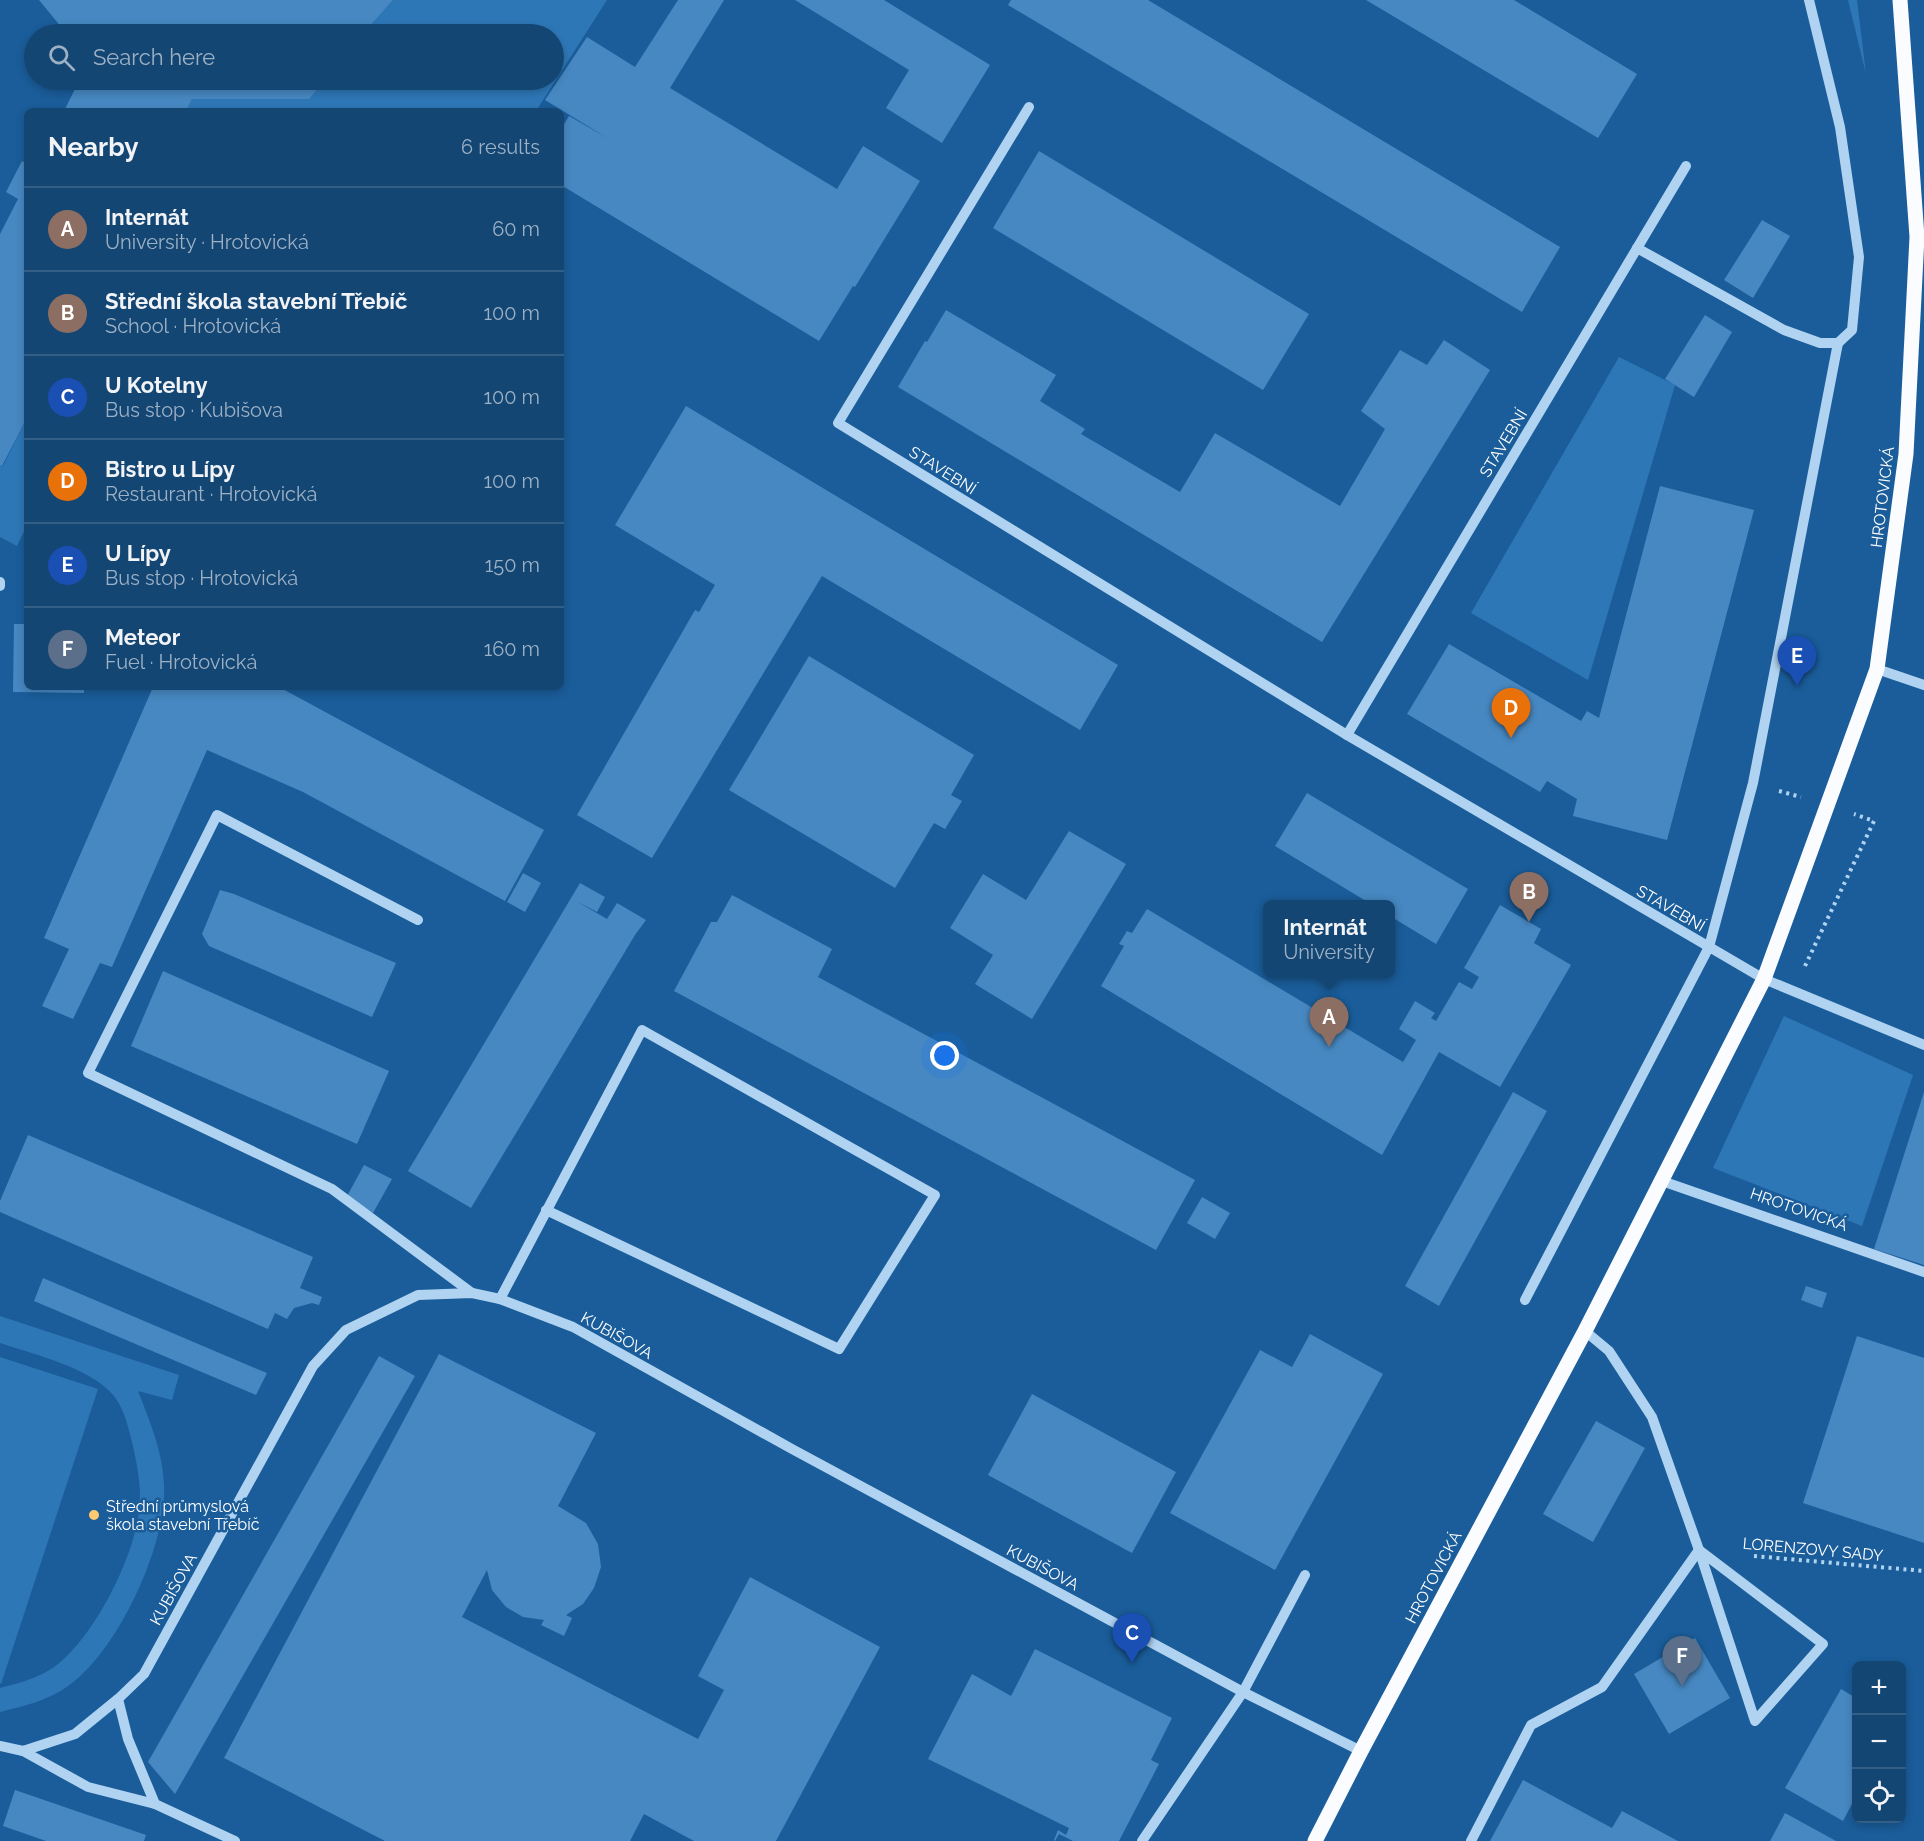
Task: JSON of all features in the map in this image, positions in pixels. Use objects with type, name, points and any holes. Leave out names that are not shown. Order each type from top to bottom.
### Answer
[{"type":"main road","name":"HROTOVICKÁ","points":[[1315,1841],[1360,1751],[1585,1331],[1764,979],[1877,669],[1906,454],[1917,237],[1900,0]]},
{"type":"street","points":[[1525,1300],[1709,947],[1753,783],[1838,343],[1852,330],[1859,256],[1840,128],[1809,0]]},
{"type":"street","name":"STAVEBNÍ","points":[[1029,107],[838,423],[1347,735],[1764,979]]},
{"type":"street","name":"STAVEBNÍ","points":[[1347,735],[1686,166]]},
{"type":"street","points":[[1637,248],[1784,330],[1820,343],[1838,343]]},
{"type":"street","points":[[1877,669],[1924,685]]},
{"type":"street","points":[[418,920],[217,815],[88,1073],[332,1189],[472,1293]]},
{"type":"street","points":[[1764,979],[1924,1045]]},
{"type":"street","points":[[501,1299],[546,1210],[642,1030],[935,1195],[839,1349],[546,1210]]},
{"type":"street","name":"HROTOVICKÁ","points":[[1662,1181],[1924,1272]]},
{"type":"street","name":"KUBIŠOVA","points":[[23,1751],[75,1734],[118,1699],[144,1674],[314,1366],[346,1330],[418,1295],[472,1293],[501,1299],[573,1327],[792,1449],[1243,1692],[1360,1751]]},
{"type":"street","points":[[1585,1331],[1609,1351],[1652,1418],[1699,1550],[1755,1721],[1823,1644],[1699,1550]]},
{"type":"street","points":[[1471,1841],[1531,1725],[1602,1687],[1699,1550]]},
{"type":"street","points":[[1142,1841],[1243,1692],[1305,1575]]},
{"type":"street","points":[[118,1699],[128,1739],[155,1804]]},
{"type":"street","points":[[0,1746],[23,1751],[88,1787],[155,1804],[235,1841]]},
{"type":"path","name":"LORENZOVY SADY","points":[[1699,1550],[1924,1571]]},
{"type":"shaded area","points":[[393,0],[607,0],[564,67],[564,24],[372,24]]},
{"type":"shaded area","points":[[1848,0],[1857,0],[1866,74]]},
{"type":"shaded area","points":[[316,90],[549,90],[538,108],[188,108],[192,99],[308,99]]},
{"type":"shaded area","points":[[1619,357],[1675,385],[1588,680],[1471,613]]},
{"type":"shaded area","points":[[24,424],[24,531],[17,546],[0,537],[0,465],[3,466]]},
{"type":"shaded area","points":[[1784,1016],[1913,1075],[1862,1226],[1713,1168]]},
{"type":"shaded area","points":[[0,1316],[179,1375],[172,1400],[138,1391],[160,1456],[164,1496],[155,1546],[133,1600],[119,1627],[86,1671],[68,1686],[44,1699],[0,1712],[0,1688],[23,1682],[52,1669],[73,1650],[87,1632],[114,1587],[125,1563],[133,1539],[140,1496],[138,1469],[127,1424],[114,1396],[104,1386],[77,1370],[0,1343]]},
{"type":"shaded area","points":[[0,1357],[98,1389],[1,1684],[0,1683]]},
{"type":"building","points":[[39,0],[393,0],[372,24],[59,24]]},
{"type":"building","points":[[678,0],[724,0],[670,88],[837,189],[863,146],[920,181],[819,341],[564,187],[564,124],[569,116],[609,139],[564,112],[564,108],[558,108],[545,100],[552,90],[564,90],[564,72],[587,37],[635,67]]},
{"type":"building","points":[[795,0],[884,0],[990,65],[942,143],[886,108],[909,70]]},
{"type":"building","points":[[1011,0],[1148,0],[1560,247],[1522,312],[1008,5]]},
{"type":"building","points":[[1366,0],[1514,0],[1637,74],[1598,138]]},
{"type":"building","points":[[74,90],[317,90],[309,99],[192,99],[188,108],[66,108]]},
{"type":"building","points":[[1039,151],[1309,314],[1263,390],[993,228]]},
{"type":"building","points":[[22,161],[24,162],[24,424],[2,466],[0,465],[0,234],[18,199],[6,192]]},
{"type":"building","points":[[1762,220],[1790,236],[1753,298],[1724,280]]},
{"type":"building","points":[[946,310],[1056,375],[1040,401],[1085,429],[1081,434],[1180,492],[1215,433],[1340,506],[1385,429],[1361,411],[1400,350],[1427,365],[1444,340],[1490,370],[1322,642],[898,387]]},
{"type":"building","points":[[1705,315],[1732,332],[1694,397],[1665,379]]},
{"type":"building","points":[[686,406],[1118,665],[1080,730],[822,576],[652,858],[577,815],[695,610],[699,612],[715,585],[615,525]]},
{"type":"building","points":[[1660,486],[1754,510],[1667,840],[1573,816],[1577,799],[1547,781],[1540,792],[1407,714],[1449,644],[1581,721],[1587,711],[1599,718]]},
{"type":"building","points":[[14,624],[24,624],[24,690],[84,690],[84,693],[13,692]]},
{"type":"building","points":[[809,656],[974,755],[951,795],[962,801],[945,829],[934,823],[895,888],[729,790]]},
{"type":"building","points":[[152,690],[285,690],[544,830],[505,901],[303,792],[207,750],[112,967],[100,963],[73,1019],[42,1006],[69,949],[44,938]]},
{"type":"building","points":[[1307,793],[1468,889],[1436,944],[1395,919],[1395,900],[1364,900],[1275,846]]},
{"type":"building","points":[[1069,831],[1126,864],[1032,1019],[975,984],[993,955],[950,928],[983,874],[1026,900]]},
{"type":"building","points":[[523,873],[541,883],[525,912],[507,902]]},
{"type":"building","points":[[580,883],[605,897],[597,912],[576,901],[607,919],[617,903],[646,920],[471,1208],[408,1171]]},
{"type":"building","points":[[220,890],[396,963],[372,1017],[209,946],[202,934]]},
{"type":"building","points":[[732,895],[832,949],[818,977],[1195,1180],[1156,1250],[674,991],[711,922],[717,922]]},
{"type":"building","points":[[1500,905],[1541,929],[1534,943],[1571,965],[1500,1087],[1439,1052],[1382,1155],[1101,986],[1124,946],[1119,944],[1127,931],[1132,933],[1147,909],[1403,1062],[1416,1040],[1399,1029],[1415,1001],[1435,1013],[1431,1018],[1436,1021],[1459,982],[1472,989],[1479,977],[1464,968]]},
{"type":"building","points":[[163,971],[389,1071],[357,1144],[131,1046]]},
{"type":"building","points":[[1513,1092],[1547,1111],[1439,1306],[1405,1286]]},
{"type":"building","points":[[1924,1092],[1924,1265],[1874,1249]]},
{"type":"building","points":[[28,1135],[313,1257],[300,1288],[322,1297],[319,1305],[312,1303],[294,1308],[287,1319],[275,1313],[268,1329],[0,1212],[0,1201]]},
{"type":"building","points":[[364,1165],[392,1179],[373,1213],[346,1198]]},
{"type":"building","points":[[1202,1197],[1230,1213],[1215,1239],[1187,1223]]},
{"type":"building","points":[[43,1278],[267,1373],[256,1395],[34,1301]]},
{"type":"building","points":[[1806,1286],[1827,1293],[1822,1308],[1801,1300]]},
{"type":"building","points":[[1310,1334],[1383,1374],[1275,1570],[1170,1513],[1260,1350],[1292,1367]]},
{"type":"building","points":[[1857,1336],[1924,1358],[1924,1543],[1803,1503]]},
{"type":"building","points":[[439,1354],[596,1433],[558,1506],[586,1523],[598,1544],[601,1567],[594,1588],[583,1604],[566,1615],[572,1618],[564,1636],[541,1625],[544,1620],[523,1617],[506,1607],[492,1590],[487,1570],[462,1617],[698,1739],[724,1690],[698,1676],[750,1577],[880,1647],[776,1841],[694,1841],[644,1814],[630,1841],[385,1841],[224,1758]]},
{"type":"building","points":[[379,1356],[415,1376],[175,1794],[148,1762]]},
{"type":"building","points":[[1032,1394],[1176,1472],[1132,1553],[988,1475]]},
{"type":"building","points":[[1596,1421],[1645,1448],[1593,1542],[1543,1514]]},
{"type":"building","points":[[1695,1638],[1730,1698],[1669,1734],[1634,1674]]},
{"type":"building","points":[[1035,1649],[1172,1718],[1151,1760],[1159,1764],[1119,1841],[1073,1841],[1059,1834],[1055,1841],[1058,1830],[1066,1835],[1069,1828],[928,1759],[972,1674],[1011,1696]]},
{"type":"building","points":[[1841,1689],[1852,1696],[1852,1804],[1843,1821],[1785,1788]]},
{"type":"building","points":[[1523,1780],[1612,1828],[1622,1811],[1678,1841],[1490,1841]]},
{"type":"building","points":[[15,1790],[146,1835],[144,1841],[46,1841],[3,1826]]},
{"type":"building","points":[[1785,1813],[1836,1841],[1770,1841]]},
{"type":"place","name":"U Lípy","points":[[1797,686]]},
{"type":"place","name":"Bistro u Lípy","points":[[1511,738]]},
{"type":"place","name":"Střední škola stavební Třebíč","points":[[1529,922]]},
{"type":"place","name":"Internát","points":[[1329,1047]]},
{"type":"place","name":"Střední průmyslová škola stavební Třebíč","points":[[94,1515]]},
{"type":"place","name":"U Kotelny","points":[[1132,1663]]},
{"type":"place","name":"Meteor","points":[[1682,1686]]}]
